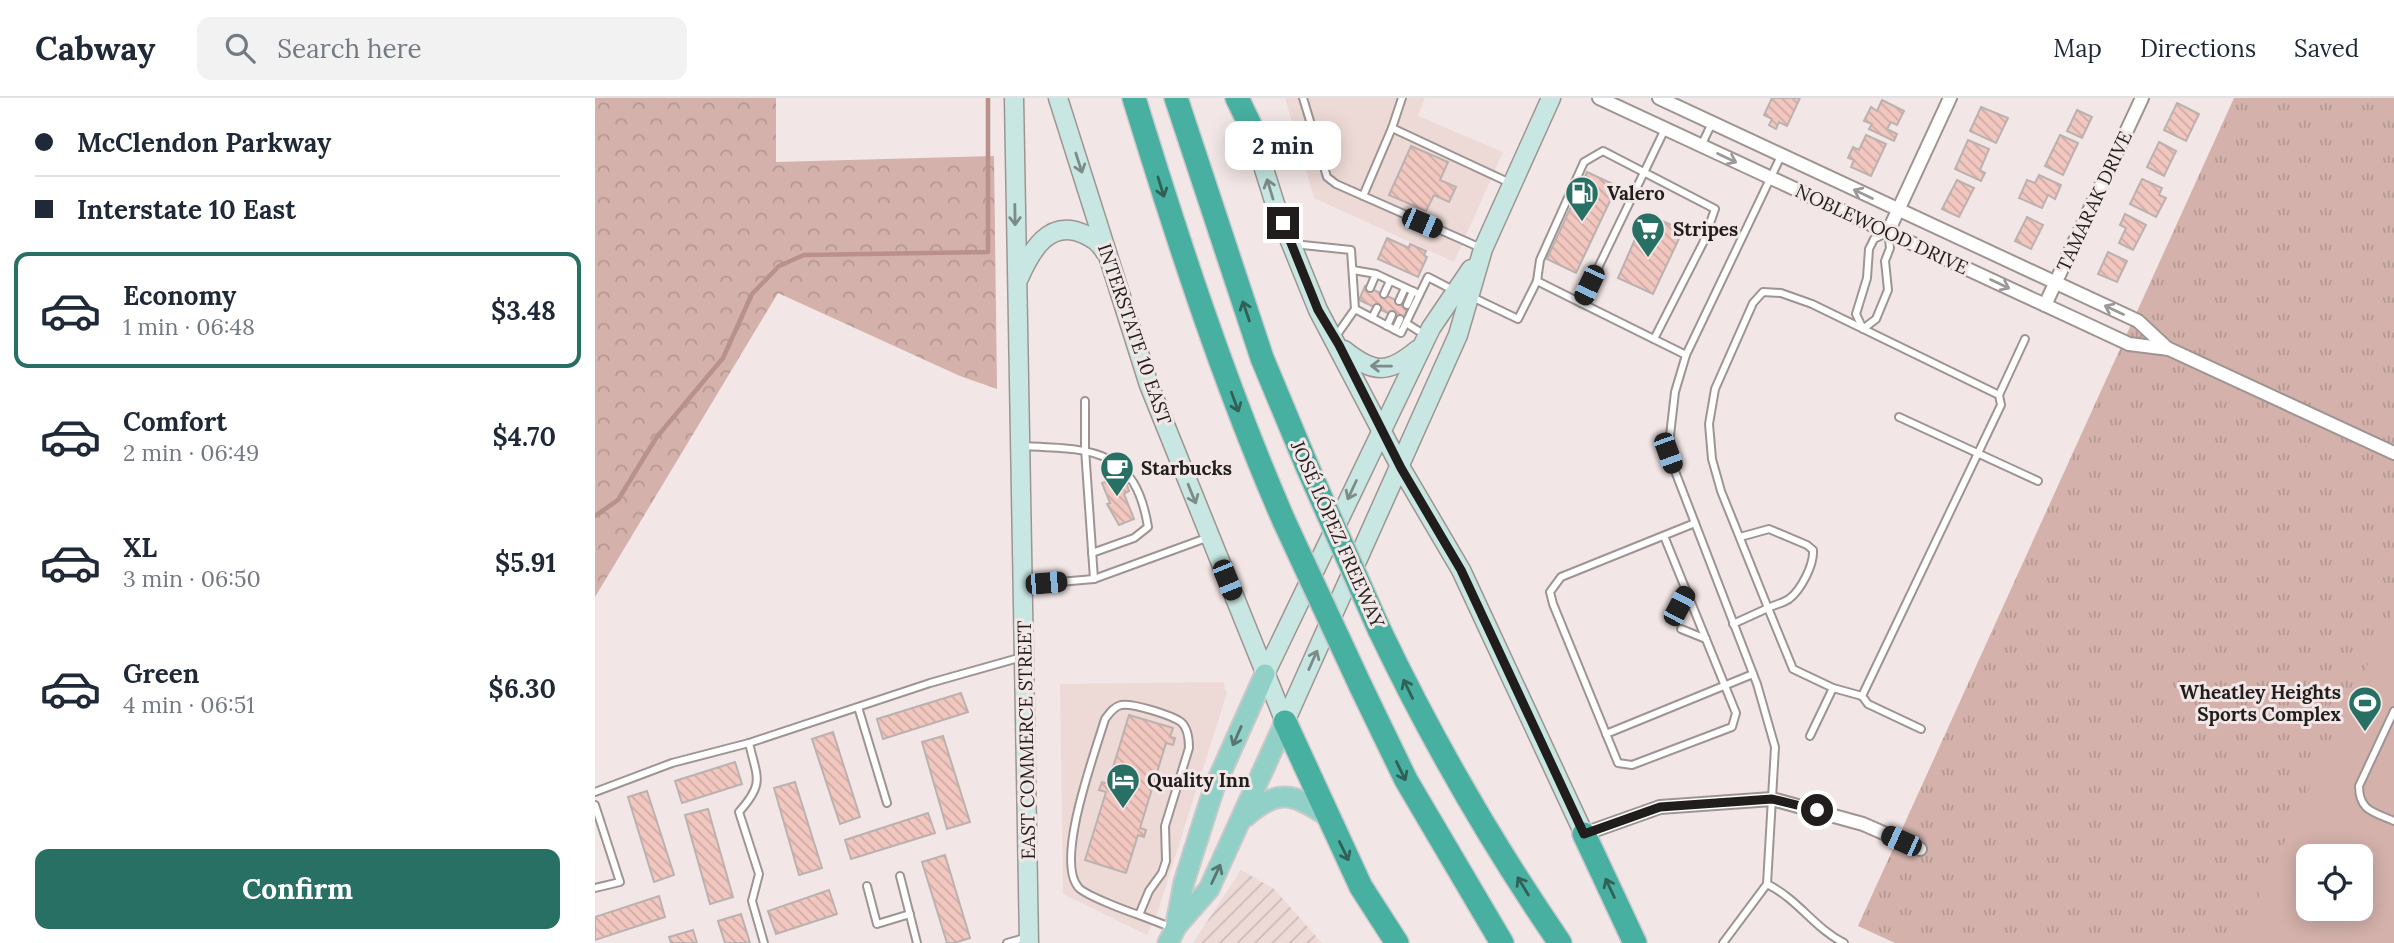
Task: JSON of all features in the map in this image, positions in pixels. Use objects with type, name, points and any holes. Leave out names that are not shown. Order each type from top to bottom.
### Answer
[{"type":"highway","points":[[1134,98],[1183,258],[1248,438],[1284,521],[1406,780],[1502,943]]},
{"type":"highway","name":"JOSÉ LÓPEZ FREEWAY","points":[[1176,98],[1262,358],[1379,629],[1450,767],[1560,943]]},
{"type":"highway","points":[[1239,98],[1253,131]]},
{"type":"highway","points":[[1285,722],[1361,887],[1397,943]]},
{"type":"highway","points":[[1584,834],[1635,943]]},
{"type":"main road","name":"EAST COMMERCE STREET","points":[[1014,98],[1029,940]]},
{"type":"main road","name":"INTERSTATE 10 EAST","points":[[1058,98],[1149,385],[1285,722]]},
{"type":"main road","points":[[1337,342],[1358,361],[1376,369],[1386,369],[1399,364],[1425,340],[1463,294],[1551,98]]},
{"type":"main road","points":[[1253,131],[1275,204],[1318,310],[1401,468],[1461,570],[1584,834]]},
{"type":"main road","points":[[1016,285],[1029,257],[1038,245],[1061,230],[1074,230],[1098,241],[1109,259]]},
{"type":"main road","points":[[1171,936],[1209,889],[1242,820],[1458,335],[1463,294]]},
{"type":"main road","points":[[1171,936],[1184,882],[1214,788],[1265,674],[1425,340]]},
{"type":"main road","points":[[1242,820],[1259,804],[1285,796],[1298,798],[1327,816]]},
{"type":"street","name":"NOBLEWOOD DRIVE","points":[[1599,98],[2129,344],[2169,349]]},
{"type":"street","name":"NOBLEWOOD DRIVE","points":[[1659,98],[2138,321],[2169,349],[2394,453]]},
{"type":"street","points":[[1888,232],[1950,98]]},
{"type":"street","name":"TAMARAK DRIVE","points":[[2045,304],[2142,98]]},
{"type":"street","points":[[1584,834],[1660,807],[1772,799],[1863,824],[1920,849]]},
{"type":"lane","points":[[1303,98],[1327,177],[1336,184],[1482,253]]},
{"type":"lane","points":[[1363,196],[1402,98]]},
{"type":"lane","points":[[1701,146],[1712,123]]},
{"type":"lane","points":[[1392,128],[1511,184]]},
{"type":"lane","points":[[1581,303],[1665,129]]},
{"type":"lane","points":[[1407,305],[1428,277],[1517,319],[1537,281],[1541,260],[1584,162],[1603,151],[1715,209],[1703,243],[1654,339]]},
{"type":"lane","points":[[1723,943],[1767,884],[1775,747],[1753,674],[1668,453],[1675,392],[1686,355],[1781,156]]},
{"type":"lane","points":[[1888,232],[1890,248],[1885,261],[1888,290],[1876,319],[1863,330],[1856,314],[1867,278],[1870,249],[1874,239],[1888,232]]},
{"type":"lane","points":[[1291,244],[1351,250],[1357,310]]},
{"type":"lane","points":[[1353,270],[1375,274],[1416,293]]},
{"type":"lane","points":[[1370,288],[1375,274]]},
{"type":"lane","points":[[1384,295],[1390,281]]},
{"type":"lane","points":[[1537,281],[1686,355]]},
{"type":"lane","points":[[1399,301],[1405,288]]},
{"type":"lane","points":[[1921,729],[1868,704],[1862,696],[1832,688],[1793,669],[1739,537],[1715,469],[1709,424],[1715,389],[1753,303],[1763,292],[1781,293],[1812,304],[1999,395]]},
{"type":"lane","points":[[1357,310],[1401,333],[1403,321],[1416,293]]},
{"type":"lane","points":[[1337,342],[1363,302]]},
{"type":"lane","points":[[1372,318],[1377,308]]},
{"type":"lane","points":[[1387,326],[1392,315]]},
{"type":"lane","points":[[1403,321],[1425,340]]},
{"type":"lane","points":[[1862,696],[2001,405],[1999,395],[2025,339]]},
{"type":"lane","points":[[1085,401],[1085,449],[1094,579]]},
{"type":"lane","points":[[1899,417],[2038,481]]},
{"type":"lane","points":[[1019,446],[1085,449],[1124,468],[1137,491],[1148,527],[1133,538],[1092,553]]},
{"type":"lane","points":[[1664,536],[1736,713],[1732,727],[1632,765],[1618,764],[1550,592],[1560,577],[1695,523]]},
{"type":"lane","points":[[1733,624],[1790,599],[1802,583],[1814,558],[1813,550],[1807,545],[1769,529],[1739,537]]},
{"type":"lane","points":[[1022,585],[1094,579],[1209,537]]},
{"type":"lane","points":[[1677,618],[1679,606],[1687,592]]},
{"type":"lane","points":[[1681,629],[1706,639]]},
{"type":"lane","points":[[595,792],[672,763],[749,743],[1024,656]]},
{"type":"lane","points":[[1607,734],[1753,674]]},
{"type":"lane","points":[[1810,736],[1832,688]]},
{"type":"lane","points":[[1139,915],[1166,861],[1165,826],[1189,748],[1188,735],[1182,723],[1159,713],[1123,704],[1114,708],[1105,719],[1071,835],[1072,873],[1079,889],[1139,915],[1171,936]]},
{"type":"lane","points":[[857,707],[887,803]]},
{"type":"lane","points":[[2394,711],[2359,786],[2359,799],[2365,808],[2394,821]]},
{"type":"lane","points":[[749,743],[758,782],[754,795],[739,812],[759,874],[752,901],[764,943]]},
{"type":"lane","points":[[595,805],[620,882],[595,888]]},
{"type":"lane","points":[[900,876],[917,943]]},
{"type":"lane","points":[[1767,884],[1786,893],[1826,934],[1845,943]]},
{"type":"lane","points":[[867,886],[877,925],[910,914]]},
{"type":"lane","points":[[1007,943],[1029,940]]},
{"type":"shaded area","points":[[1285,98],[1425,98],[1418,116],[1503,152],[1454,262],[1314,198]]},
{"type":"shaded area","points":[[1223,682],[1227,693],[1158,911],[1147,935],[1063,894],[1060,684]]},
{"type":"shaded area","points":[[1241,870],[1274,889],[1322,943],[1193,943]]},
{"type":"green space","points":[[595,98],[776,98],[776,162],[994,156],[997,389],[960,376],[778,293],[595,597]]},
{"type":"green space","points":[[2234,98],[2394,98],[2394,943],[1895,943],[1858,926]]},
{"type":"green space","name":"Wheatley Heights Sports Complex","points":[[2394,609],[2394,943],[2237,943]]},
{"type":"building","points":[[1772,98],[1800,98],[1787,126],[1779,122],[1776,129],[1769,125],[1772,119],[1764,115]]},
{"type":"building","points":[[1882,100],[1904,111],[1897,125],[1891,122],[1887,129],[1897,134],[1894,141],[1869,129],[1872,124],[1864,121],[1871,107],[1877,111]]},
{"type":"building","points":[[2177,103],[2199,114],[2186,141],[2164,130]]},
{"type":"building","points":[[1981,107],[2008,118],[1996,143],[1970,131]]},
{"type":"building","points":[[2077,110],[2092,117],[2082,138],[2067,131]]},
{"type":"building","points":[[1866,135],[1886,144],[1871,176],[1851,167],[1854,160],[1848,158],[1853,147],[1859,150]]},
{"type":"building","points":[[2060,135],[2078,143],[2063,175],[2045,166]]},
{"type":"building","points":[[1968,140],[1989,149],[1980,170],[1985,173],[1981,181],[1955,169]]},
{"type":"building","points":[[2159,142],[2176,151],[2164,176],[2147,167]]},
{"type":"building","points":[[1411,146],[1448,162],[1440,180],[1456,187],[1449,202],[1434,195],[1426,211],[1389,195]]},
{"type":"building","name":"Valero","points":[[1587,172],[1617,186],[1576,273],[1547,259]]},
{"type":"building","points":[[2039,175],[2061,185],[2055,199],[2048,195],[2042,208],[2019,198],[2027,180],[2035,183]]},
{"type":"building","points":[[2142,179],[2162,188],[2159,195],[2166,198],[2156,217],[2130,204]]},
{"type":"building","points":[[1957,180],[1974,188],[1959,217],[1942,209]]},
{"type":"building","name":"Stripes","points":[[1646,214],[1683,230],[1653,294],[1618,278]]},
{"type":"building","points":[[2125,214],[2146,225],[2133,250],[2119,243],[2126,228],[2120,225]]},
{"type":"building","points":[[2027,217],[2043,225],[2031,249],[2015,241]]},
{"type":"building","points":[[1387,238],[1409,248],[1410,244],[1426,251],[1424,255],[1427,257],[1418,277],[1378,259]]},
{"type":"building","points":[[2108,252],[2127,261],[2117,282],[2098,274]]},
{"type":"building","points":[[1365,286],[1409,306],[1403,320],[1359,300]]},
{"type":"building","name":"Starbucks","points":[[1119,476],[1122,484],[1126,482],[1129,491],[1124,494],[1134,519],[1119,525],[1107,504],[1110,503],[1102,483]]},
{"type":"building","points":[[961,693],[968,712],[883,739],[877,719]]},
{"type":"building","name":"Quality Inn","points":[[1129,715],[1173,728],[1170,737],[1175,738],[1173,745],[1166,743],[1140,828],[1146,830],[1144,837],[1138,835],[1126,873],[1085,860],[1106,792],[1099,790],[1102,782],[1108,784]]},
{"type":"building","points":[[833,732],[860,817],[840,824],[812,739]]},
{"type":"building","points":[[943,736],[970,822],[947,829],[922,742]]},
{"type":"building","points":[[735,762],[742,784],[682,803],[675,781]]},
{"type":"building","points":[[795,782],[822,868],[799,875],[774,788]]},
{"type":"building","points":[[647,791],[674,875],[654,882],[628,797]]},
{"type":"building","points":[[708,809],[733,897],[710,904],[685,815]]},
{"type":"building","points":[[928,813],[935,833],[851,859],[845,840]]},
{"type":"building","points":[[945,855],[970,938],[954,943],[947,943],[922,862]]},
{"type":"building","points":[[829,890],[837,914],[776,934],[768,911]]},
{"type":"building","points":[[659,896],[665,917],[595,940],[595,917]]},
{"type":"building","points":[[741,914],[750,943],[725,943],[718,921]]},
{"type":"building","points":[[693,930],[697,943],[671,943],[669,937]]},
{"type":"waterway","points":[[595,516],[618,500],[656,438],[723,358],[752,294],[779,266],[804,255],[988,252],[988,98]]},
{"type":"place","name":"Valero","points":[[1582,223]]},
{"type":"place","name":"Stripes","points":[[1648,259]]},
{"type":"place","name":"Starbucks","points":[[1117,498]]},
{"type":"place","name":"Wheatley Heights Sports Complex","points":[[2365,733]]},
{"type":"place","name":"Quality Inn","points":[[1123,810]]},
{"type":"route","points":[[1283,223],[1318,310],[1339,345],[1401,468],[1461,570],[1584,834],[1660,807],[1772,799],[1817,810]]}]
